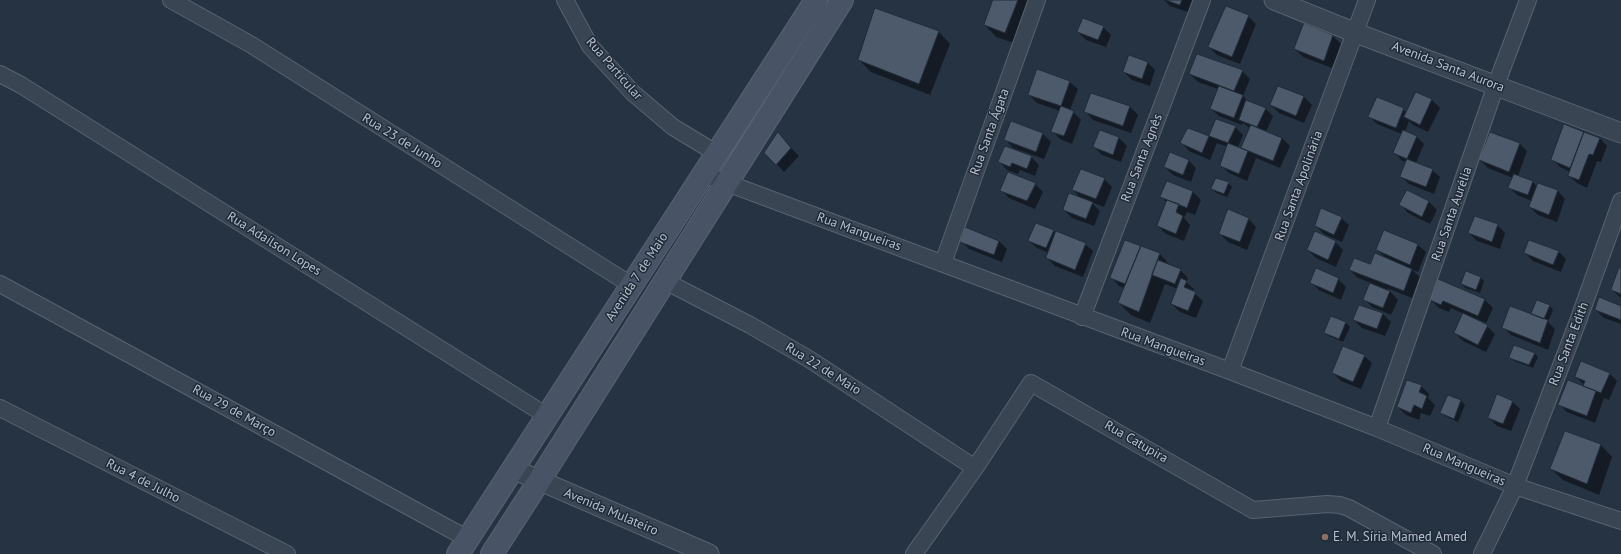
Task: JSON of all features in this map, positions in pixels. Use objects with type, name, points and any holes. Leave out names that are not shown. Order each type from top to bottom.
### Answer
[{"type":"main road","name":"Avenida 7 de Maio","points":[[463,547],[816,0]]},
{"type":"main road","name":"Avenida 7 de Maio","points":[[492,554],[842,0]]},
{"type":"street","name":"Rua 23 de Junho","points":[[171,0],[250,44],[631,285]]},
{"type":"street","name":"Rua Particular","points":[[565,0],[590,46],[632,93],[673,127],[716,153]]},
{"type":"street","name":"Rua Santa Ágata","points":[[943,263],[1037,0]]},
{"type":"street","name":"Rua Santa Agnês","points":[[1082,317],[1202,0]]},
{"type":"street","name":"Avenida Santa Aurora","points":[[1274,0],[1356,33],[1496,85],[1621,134]]},
{"type":"street","name":"Rua Santa Apolinária","points":[[1230,371],[1367,0]]},
{"type":"street","name":"Rua Santa Aurélia","points":[[1377,428],[1496,85],[1528,0]]},
{"type":"street","name":"Rua Adaílson Lopes","points":[[0,74],[21,85],[547,416]]},
{"type":"street","name":"Rua Mangueiras","points":[[703,174],[943,263],[1082,317],[1230,371],[1377,428],[1515,486],[1621,521]]},
{"type":"street","name":"Rua Santa Edith","points":[[1515,486],[1578,321],[1621,201]]},
{"type":"street","name":"Rua 22 de Maio","points":[[665,281],[750,325],[809,359],[975,468]]},
{"type":"street","name":"Rua 29 de Março","points":[[0,284],[463,547]]},
{"type":"street","name":"Rua Catupira","points":[[914,554],[975,468],[1031,383],[1253,510],[1327,504],[1340,505],[1349,508],[1433,554]]},
{"type":"street","name":"Rua 4 de Julho","points":[[0,408],[287,554]]},
{"type":"street","name":"Avenida Mulateiro","points":[[513,469],[705,553]]},
{"type":"street","points":[[1482,554],[1515,486]]},
{"type":"building","points":[[993,0],[1018,0],[1005,33],[984,25]]},
{"type":"building","points":[[1166,0],[1182,0],[1180,5]]},
{"type":"building","points":[[1226,6],[1249,15],[1232,57],[1208,47]]},
{"type":"building","points":[[875,8],[939,31],[919,84],[858,60]]},
{"type":"building","points":[[1083,18],[1104,26],[1098,40],[1077,32]]},
{"type":"building","points":[[1304,23],[1333,35],[1324,61],[1294,49]]},
{"type":"building","points":[[1197,54],[1243,70],[1234,91],[1189,74]]},
{"type":"building","points":[[1129,55],[1148,62],[1142,79],[1123,72]]},
{"type":"building","points":[[1037,69],[1070,81],[1061,106],[1028,95]]},
{"type":"building","points":[[1219,86],[1243,95],[1234,118],[1210,109]]},
{"type":"building","points":[[1278,86],[1304,96],[1296,116],[1270,105]]},
{"type":"building","points":[[1416,92],[1432,99],[1420,125],[1404,117]]},
{"type":"building","points":[[1091,93],[1130,106],[1123,126],[1084,112]]},
{"type":"building","points":[[1377,97],[1404,108],[1396,128],[1368,117]]},
{"type":"building","points":[[1246,100],[1266,108],[1257,127],[1239,120]]},
{"type":"building","points":[[1061,106],[1074,111],[1064,136],[1051,132]]},
{"type":"building","points":[[1216,119],[1236,126],[1228,143],[1209,136]]},
{"type":"building","points":[[1011,121],[1043,133],[1036,152],[1004,140]]},
{"type":"building","points":[[1564,124],[1584,132],[1570,168],[1551,160]]},
{"type":"building","points":[[1251,125],[1282,138],[1273,161],[1241,148]]},
{"type":"building","points":[[1188,128],[1209,136],[1202,153],[1180,143]]},
{"type":"building","points":[[1100,130],[1119,137],[1113,155],[1093,147]]},
{"type":"building","points":[[1403,130],[1417,136],[1407,159],[1393,153]]},
{"type":"building","points":[[778,132],[791,148],[776,165],[764,153]]},
{"type":"building","points":[[1490,132],[1520,143],[1509,172],[1479,160]]},
{"type":"building","points":[[1584,132],[1600,138],[1593,155],[1589,154],[1579,180],[1568,176]]},
{"type":"building","points":[[1228,143],[1248,151],[1239,174],[1220,166]]},
{"type":"building","points":[[1005,146],[1032,156],[1027,169],[1012,163],[1010,167],[998,162]]},
{"type":"building","points":[[1170,152],[1189,160],[1183,175],[1164,167]]},
{"type":"building","points":[[1407,159],[1433,169],[1426,187],[1400,177]]},
{"type":"building","points":[[1081,169],[1105,178],[1096,199],[1072,190]]},
{"type":"building","points":[[1008,172],[1036,183],[1027,201],[1000,191]]},
{"type":"building","points":[[1514,174],[1533,181],[1528,195],[1508,188]]},
{"type":"building","points":[[1216,178],[1229,182],[1224,194],[1211,189]]},
{"type":"building","points":[[1167,181],[1193,191],[1187,208],[1160,197]]},
{"type":"building","points":[[1538,183],[1558,190],[1549,215],[1529,207]]},
{"type":"building","points":[[1407,190],[1429,201],[1422,217],[1399,205]]},
{"type":"building","points":[[1069,193],[1093,202],[1086,219],[1063,210]]},
{"type":"building","points":[[1167,200],[1179,204],[1176,212],[1183,216],[1176,234],[1157,226]]},
{"type":"building","points":[[1321,208],[1342,217],[1334,235],[1315,226]]},
{"type":"building","points":[[1228,209],[1249,218],[1240,242],[1219,234]]},
{"type":"building","points":[[1475,216],[1498,224],[1492,242],[1468,233]]},
{"type":"building","points":[[1036,223],[1054,230],[1046,248],[1028,241]]},
{"type":"building","points":[[965,227],[999,241],[994,255],[960,242]]},
{"type":"building","points":[[1384,230],[1418,244],[1410,265],[1376,250]]},
{"type":"building","points":[[1056,231],[1086,243],[1075,270],[1046,258]]},
{"type":"building","points":[[1315,231],[1336,241],[1328,260],[1307,250]]},
{"type":"building","points":[[1125,240],[1141,246],[1125,284],[1110,278]]},
{"type":"building","points":[[1529,240],[1559,251],[1553,265],[1524,253]]},
{"type":"building","points":[[1141,246],[1160,253],[1139,312],[1118,303]]},
{"type":"building","points":[[1375,253],[1412,269],[1404,291],[1349,270],[1354,258],[1370,264]]},
{"type":"building","points":[[1158,260],[1181,269],[1175,284],[1152,275]]},
{"type":"building","points":[[1316,268],[1339,278],[1333,293],[1310,283]]},
{"type":"building","points":[[1619,268],[1621,268],[1621,294],[1611,290]]},
{"type":"building","points":[[1466,271],[1481,277],[1476,290],[1461,284]]},
{"type":"building","points":[[1181,278],[1187,281],[1184,287],[1196,292],[1188,311],[1171,304]]},
{"type":"building","points":[[1438,279],[1485,299],[1478,316],[1443,301],[1441,305],[1430,300]]},
{"type":"building","points":[[1370,283],[1390,291],[1383,308],[1363,300]]},
{"type":"building","points":[[1599,297],[1621,306],[1621,320],[1595,310]]},
{"type":"building","points":[[1537,300],[1550,305],[1544,319],[1531,314]]},
{"type":"building","points":[[1359,305],[1383,313],[1377,329],[1353,320]]},
{"type":"building","points":[[1510,306],[1548,320],[1540,343],[1502,328]]},
{"type":"building","points":[[1463,313],[1488,325],[1478,345],[1454,333]]},
{"type":"building","points":[[1331,316],[1346,322],[1339,339],[1324,333]]},
{"type":"building","points":[[1514,345],[1535,353],[1529,365],[1509,358]]},
{"type":"building","points":[[1343,346],[1365,355],[1353,382],[1332,373]]},
{"type":"building","points":[[1581,361],[1610,373],[1601,393],[1583,386],[1585,381],[1575,377]]},
{"type":"building","points":[[1407,380],[1422,385],[1419,392],[1427,396],[1422,409],[1414,405],[1411,413],[1397,407]]},
{"type":"building","points":[[1568,380],[1596,391],[1587,416],[1558,405]]},
{"type":"building","points":[[1497,394],[1513,401],[1503,424],[1488,418]]},
{"type":"building","points":[[1448,395],[1461,400],[1454,419],[1440,413]]},
{"type":"building","points":[[1565,431],[1601,444],[1587,484],[1550,469]]},
{"type":"place","name":"E. M. Síria Mamed Amed","points":[[1325,537]]}]
